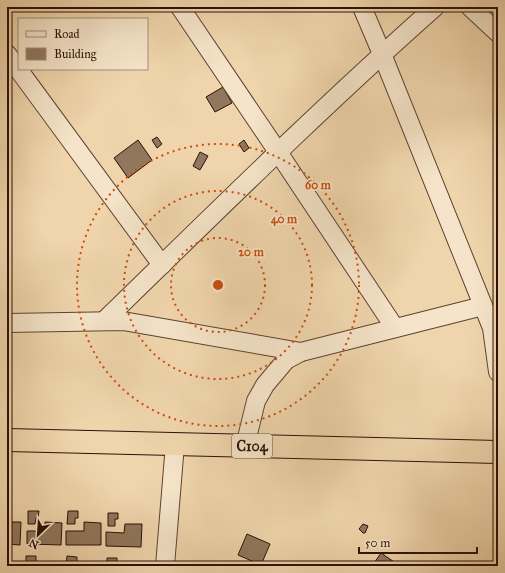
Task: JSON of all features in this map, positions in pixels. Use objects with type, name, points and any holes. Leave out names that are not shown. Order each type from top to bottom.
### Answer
[{"type":"highway","name":"C104","points":[[7,440],[498,452]]},
{"type":"street","points":[[180,7],[395,328]]},
{"type":"street","points":[[362,7],[483,306],[495,327],[498,372]]},
{"type":"street","points":[[104,321],[278,152],[382,54],[435,7]]},
{"type":"street","points":[[470,7],[498,33]]},
{"type":"street","points":[[7,54],[18,69]]},
{"type":"street","points":[[19,70],[162,265]]},
{"type":"street","points":[[245,446],[256,401],[266,385],[286,360],[301,352],[483,306]]},
{"type":"street","points":[[7,323],[123,321],[301,352]]},
{"type":"street","points":[[165,566],[175,444]]},
{"type":"building","points":[[223,87],[232,103],[215,112],[206,97]]},
{"type":"building","points":[[157,137],[162,144],[157,148],[152,140]]},
{"type":"building","points":[[138,140],[152,160],[128,178],[114,158]]},
{"type":"building","points":[[244,140],[249,148],[244,152],[239,144]]},
{"type":"building","points":[[200,152],[208,156],[200,170],[193,166]]},
{"type":"building","points":[[28,511],[39,511],[35,524],[28,524]]},
{"type":"building","points":[[68,511],[78,511],[78,518],[75,518],[75,524],[67,524]]},
{"type":"building","points":[[108,513],[118,513],[118,519],[115,519],[115,526],[108,526]]},
{"type":"building","points":[[7,522],[21,522],[20,545],[7,544]]},
{"type":"building","points":[[45,522],[62,523],[61,545],[27,544],[27,531],[45,531]]},
{"type":"building","points":[[84,522],[101,523],[101,545],[66,545],[66,531],[84,531]]},
{"type":"building","points":[[125,524],[142,524],[141,547],[106,546],[106,532],[124,533]]},
{"type":"building","points":[[363,524],[368,526],[365,533],[359,529]]},
{"type":"building","points":[[247,534],[270,544],[261,565],[238,555]]},
{"type":"building","points":[[381,553],[400,566],[372,566]]},
{"type":"building","points":[[26,556],[36,556],[36,563],[33,563],[33,566],[26,566]]},
{"type":"building","points":[[67,556],[77,557],[77,563],[74,563],[74,566],[66,566]]},
{"type":"building","points":[[107,558],[117,558],[117,564],[114,564],[114,566],[107,566]]}]
